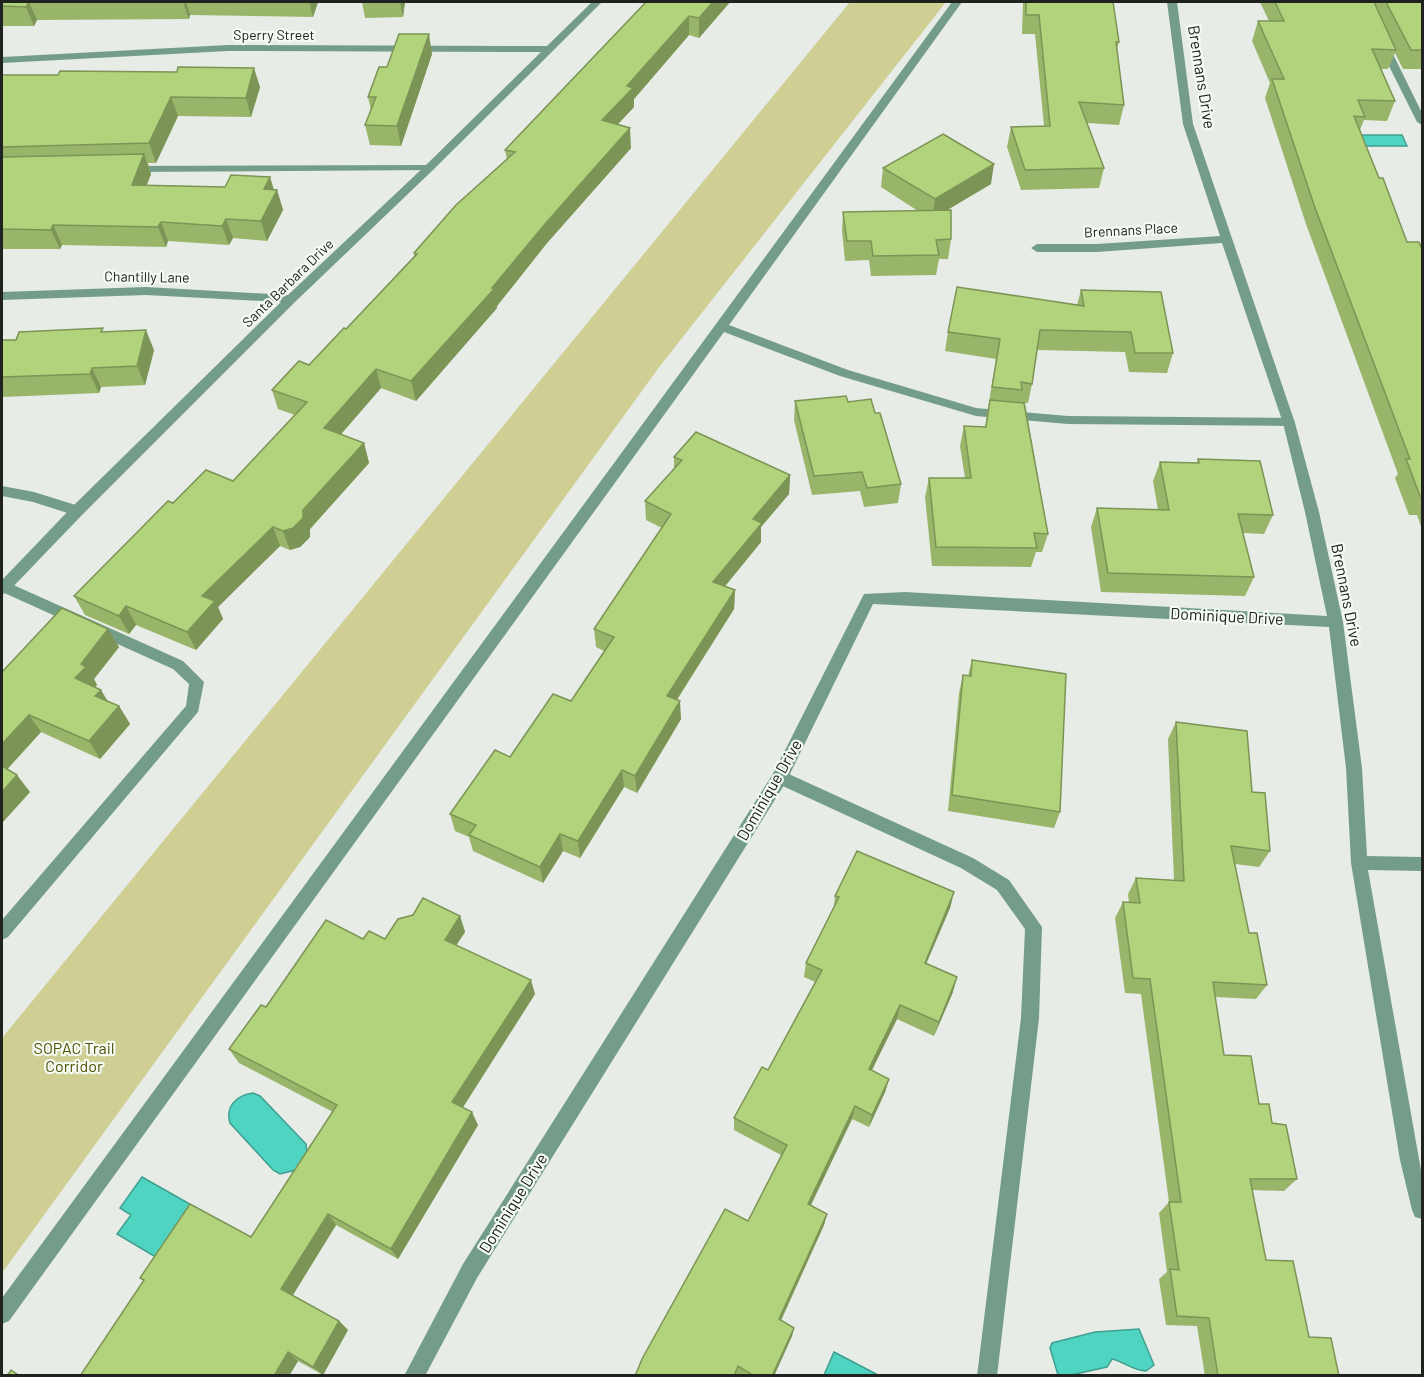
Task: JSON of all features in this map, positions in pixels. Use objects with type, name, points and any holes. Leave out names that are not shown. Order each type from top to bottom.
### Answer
[{"type":"street","name":"Santa Barbara Drive","points":[[3,588],[76,511],[597,2]]},
{"type":"street","points":[[2,1314],[957,2]]},
{"type":"street","name":"Brennans Drive","points":[[1172,2],[1188,124],[1289,423],[1336,622],[1354,768],[1359,863],[1409,1160],[1422,1210]]},
{"type":"street","points":[[1377,32],[1422,122]]},
{"type":"street","name":"Sperry Street","points":[[2,60],[228,48],[548,49]]},
{"type":"street","points":[[120,169],[429,168]]},
{"type":"street","name":"Brennans Place","points":[[1037,248],[1097,248],[1227,239]]},
{"type":"street","name":"Chantilly Lane","points":[[2,296],[51,292],[148,292],[249,295],[291,299]]},
{"type":"street","points":[[721,326],[844,373],[976,412],[1068,420],[1289,423]]},
{"type":"street","points":[[2,491],[34,497],[76,511]]},
{"type":"street","points":[[2,932],[193,708],[197,682],[178,665],[3,588]]},
{"type":"street","name":"Dominique Drive","points":[[414,1376],[470,1271],[780,777],[869,598],[917,598],[1336,622]]},
{"type":"street","points":[[780,777],[967,863],[1003,885],[1034,927],[1030,1018],[987,1376]]},
{"type":"street","points":[[1359,863],[1422,864]]},
{"type":"green space","name":"SOPAC Trail Corridor","points":[[850,2],[946,2],[660,366],[2,1273],[2,1038]]},
{"type":"shaded area","points":[[1357,135],[1402,135],[1407,146],[1362,146]]},
{"type":"shaded area","points":[[253,1093],[260,1096],[306,1144],[307,1153],[296,1170],[280,1174],[273,1170],[230,1123],[229,1111],[234,1102],[242,1096]]},
{"type":"shaded area","points":[[142,1177],[195,1207],[159,1259],[117,1234],[131,1215],[120,1208]]},
{"type":"shaded area","points":[[1139,1329],[1154,1365],[1146,1371],[1137,1370],[1112,1359],[1107,1367],[1071,1375],[1058,1375],[1050,1348],[1052,1343],[1095,1332]]},
{"type":"shaded area","points":[[834,1352],[878,1375],[824,1375]]},
{"type":"building","points":[[2,2],[29,2],[26,7],[2,6]]},
{"type":"building","points":[[646,2],[713,2],[699,18],[689,16],[627,86],[633,88],[602,120],[630,128],[545,224],[492,288],[494,289],[411,381],[376,369],[324,428],[364,443],[303,510],[303,518],[293,528],[283,531],[273,527],[202,596],[215,601],[187,632],[126,606],[119,616],[74,596],[168,501],[173,503],[206,470],[233,481],[307,402],[272,390],[299,361],[309,365],[344,328],[346,329],[417,254],[414,253],[456,205],[515,152],[505,150]]},
{"type":"building","points":[[1026,2],[1113,2],[1124,105],[1079,102],[1104,168],[1025,170],[1011,127],[1050,126],[1039,15],[1026,15]]},
{"type":"building","points":[[1275,2],[1374,2],[1396,50],[1372,49],[1395,101],[1358,100],[1365,117],[1354,116],[1379,178],[1383,178],[1407,242],[1419,242],[1422,249],[1422,496],[1420,496],[1406,459],[1410,459],[1314,205],[1272,79],[1284,79],[1258,21],[1284,21]]},
{"type":"building","points":[[1386,2],[1422,2],[1422,50],[1411,50]]},
{"type":"building","points":[[399,34],[429,34],[397,126],[365,125],[376,97],[368,97],[379,67],[387,67]]},
{"type":"building","points":[[178,67],[254,68],[246,98],[171,97],[149,143],[2,147],[2,75],[58,75],[60,71],[177,72]]},
{"type":"building","points":[[943,134],[994,164],[935,199],[883,168]]},
{"type":"building","points":[[144,154],[132,185],[225,187],[231,175],[270,177],[264,189],[277,190],[261,221],[226,219],[222,226],[161,222],[158,227],[53,225],[51,230],[2,229],[2,157]]},
{"type":"building","points":[[951,210],[951,239],[936,240],[939,255],[873,256],[871,241],[847,241],[843,212]]},
{"type":"building","points":[[957,287],[1084,306],[1081,290],[1161,292],[1173,353],[1135,353],[1131,332],[1040,330],[1032,384],[1021,382],[1022,390],[992,387],[1000,339],[948,332]]},
{"type":"building","points":[[103,328],[101,332],[146,330],[137,366],[92,368],[90,374],[2,377],[2,340],[16,340],[19,332]]},
{"type":"building","points":[[846,396],[848,402],[871,399],[875,413],[880,413],[901,484],[867,488],[862,472],[814,476],[795,401]]},
{"type":"building","points":[[990,400],[1024,403],[1048,534],[1034,533],[1037,548],[936,547],[929,478],[971,478],[964,426],[986,427]]},
{"type":"building","points":[[696,432],[790,475],[753,519],[762,523],[713,582],[735,590],[667,696],[680,701],[635,776],[622,770],[578,841],[560,834],[540,867],[469,835],[476,825],[450,814],[495,750],[510,757],[553,694],[571,701],[614,637],[594,629],[671,514],[645,501],[682,460],[674,457]]},
{"type":"building","points":[[1198,459],[1260,461],[1273,515],[1238,514],[1254,577],[1108,573],[1097,508],[1169,510],[1160,462],[1199,463]]},
{"type":"building","points":[[62,608],[108,629],[81,664],[86,667],[75,678],[101,690],[95,696],[119,706],[89,741],[29,715],[2,744],[2,672]]},
{"type":"building","points":[[972,660],[1066,674],[1060,812],[952,795],[963,675],[971,676]]},
{"type":"building","points":[[1176,722],[1247,731],[1252,792],[1265,793],[1270,851],[1231,846],[1249,933],[1257,933],[1267,985],[1213,982],[1224,1055],[1251,1056],[1259,1104],[1269,1104],[1272,1123],[1286,1125],[1297,1179],[1250,1179],[1266,1260],[1293,1261],[1309,1337],[1331,1338],[1339,1376],[1218,1376],[1209,1318],[1177,1316],[1170,1269],[1179,1270],[1169,1202],[1181,1202],[1150,979],[1133,978],[1123,902],[1140,903],[1136,878],[1184,881]]},
{"type":"building","points":[[2,766],[17,775],[2,792]]},
{"type":"building","points":[[857,851],[954,892],[925,963],[957,977],[939,1022],[900,1005],[869,1069],[889,1079],[872,1115],[855,1106],[808,1204],[827,1214],[779,1319],[794,1328],[772,1376],[754,1376],[738,1366],[734,1376],[635,1376],[642,1359],[725,1209],[748,1221],[787,1145],[734,1118],[762,1067],[768,1070],[822,970],[806,963],[839,897],[835,896]]},
{"type":"building","points":[[423,898],[460,916],[445,940],[531,980],[452,1102],[472,1112],[391,1249],[328,1214],[281,1289],[339,1321],[313,1367],[288,1352],[274,1376],[80,1376],[144,1280],[140,1278],[190,1204],[251,1237],[337,1105],[229,1049],[261,1005],[266,1007],[326,920],[363,939],[369,931],[385,939],[398,919],[413,915]]},
{"type":"building","points":[[11,1370],[20,1376],[7,1376]]}]
